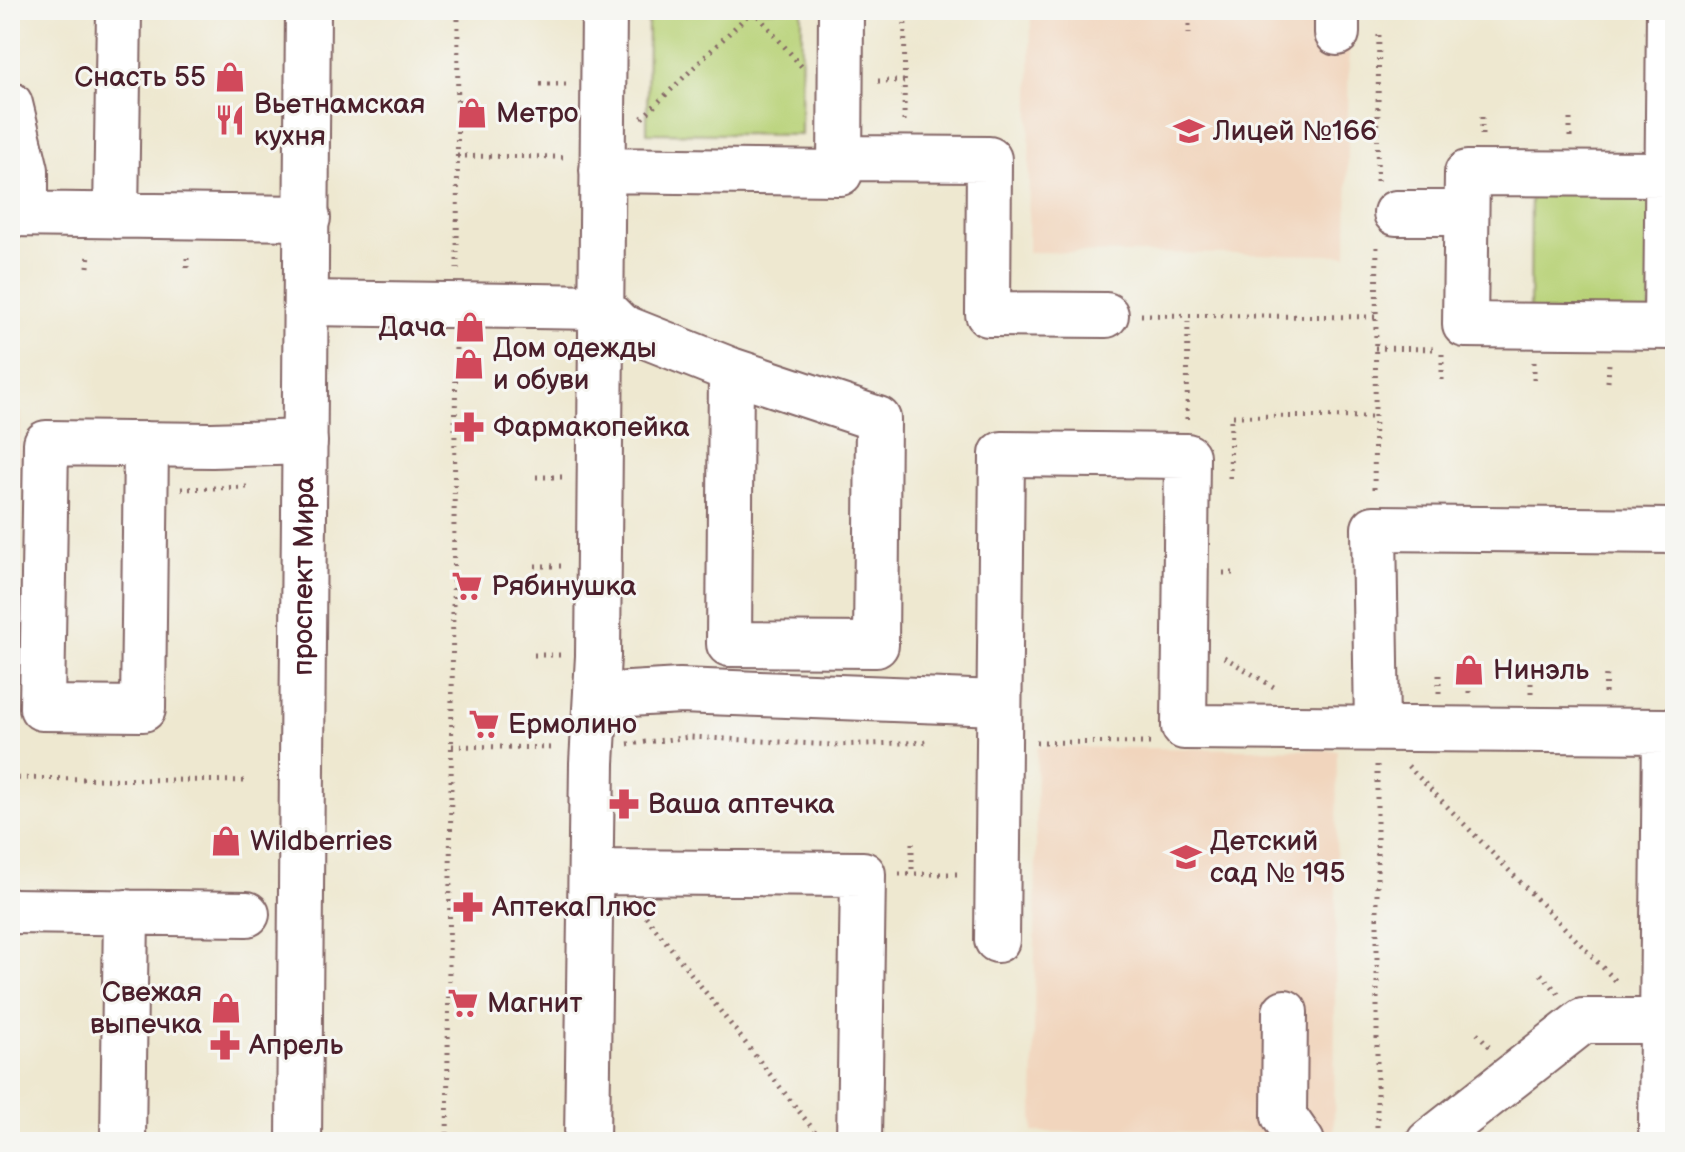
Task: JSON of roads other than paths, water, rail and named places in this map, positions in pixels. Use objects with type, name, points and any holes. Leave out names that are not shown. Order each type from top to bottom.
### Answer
[{"type":"main road","points":[[116,216],[119,10]]},
{"type":"main road","name":"проспект Мира","points":[[299,1142],[308,10]]},
{"type":"main road","points":[[587,1142],[601,872],[592,749],[596,696],[604,10]]},
{"type":"main road","points":[[602,164],[840,173],[841,10]]},
{"type":"main road","points":[[1667,174],[1467,173],[1465,325],[1670,327],[1667,174],[1669,10]]},
{"type":"main road","points":[[10,104],[26,170],[18,214],[308,218]]},
{"type":"main road","points":[[840,158],[989,159],[988,314],[1106,315]]},
{"type":"main road","points":[[1383,216],[1466,213]]},
{"type":"main road","points":[[306,303],[601,307],[620,326],[731,370],[878,419],[876,645],[729,644],[731,370]]},
{"type":"main road","points":[[146,444],[143,709],[42,708],[46,443],[305,442]]},
{"type":"main road","points":[[997,940],[1002,454],[1187,456],[1184,727],[1665,731],[1661,1129],[1675,1129]]},
{"type":"main road","points":[[1377,728],[1374,528],[1675,531]]},
{"type":"main road","points":[[596,696],[680,691],[998,703]]},
{"type":"main road","points":[[601,872],[863,874],[859,1142]]},
{"type":"main road","points":[[10,911],[247,914]]},
{"type":"main road","points":[[123,1142],[126,912]]},
{"type":"main road","points":[[1285,1012],[1284,1116],[1302,1142]]},
{"type":"main road","points":[[1429,1142],[1583,1021],[1662,1021]]},
{"type":"place","name":"Снасть 55","points":[[230,77]]},
{"type":"place","name":"Метро","points":[[472,113]]},
{"type":"place","name":"Вьетнамская кухня","points":[[230,120]]},
{"type":"place","name":"Лицей №166","points":[[1189,131]]},
{"type":"place","name":"Дача","points":[[470,327]]},
{"type":"place","name":"Дом одежды и обуви","points":[[469,364]]},
{"type":"place","name":"Фармакопейка","points":[[469,427]]},
{"type":"place","name":"Рябинушка","points":[[467,586]]},
{"type":"place","name":"Нинэль","points":[[1469,670]]},
{"type":"place","name":"Ермолино","points":[[484,724]]},
{"type":"place","name":"Ваша аптечка","points":[[624,804]]},
{"type":"place","name":"Wildberries","points":[[226,841]]},
{"type":"place","name":"Детский сад № 195","points":[[1186,857]]},
{"type":"place","name":"АптекаПлюс","points":[[468,907]]},
{"type":"place","name":"Магнит","points":[[463,1003]]},
{"type":"place","name":"Свежая выпечка","points":[[226,1008]]},
{"type":"place","name":"Апрель","points":[[225,1045]]}]
